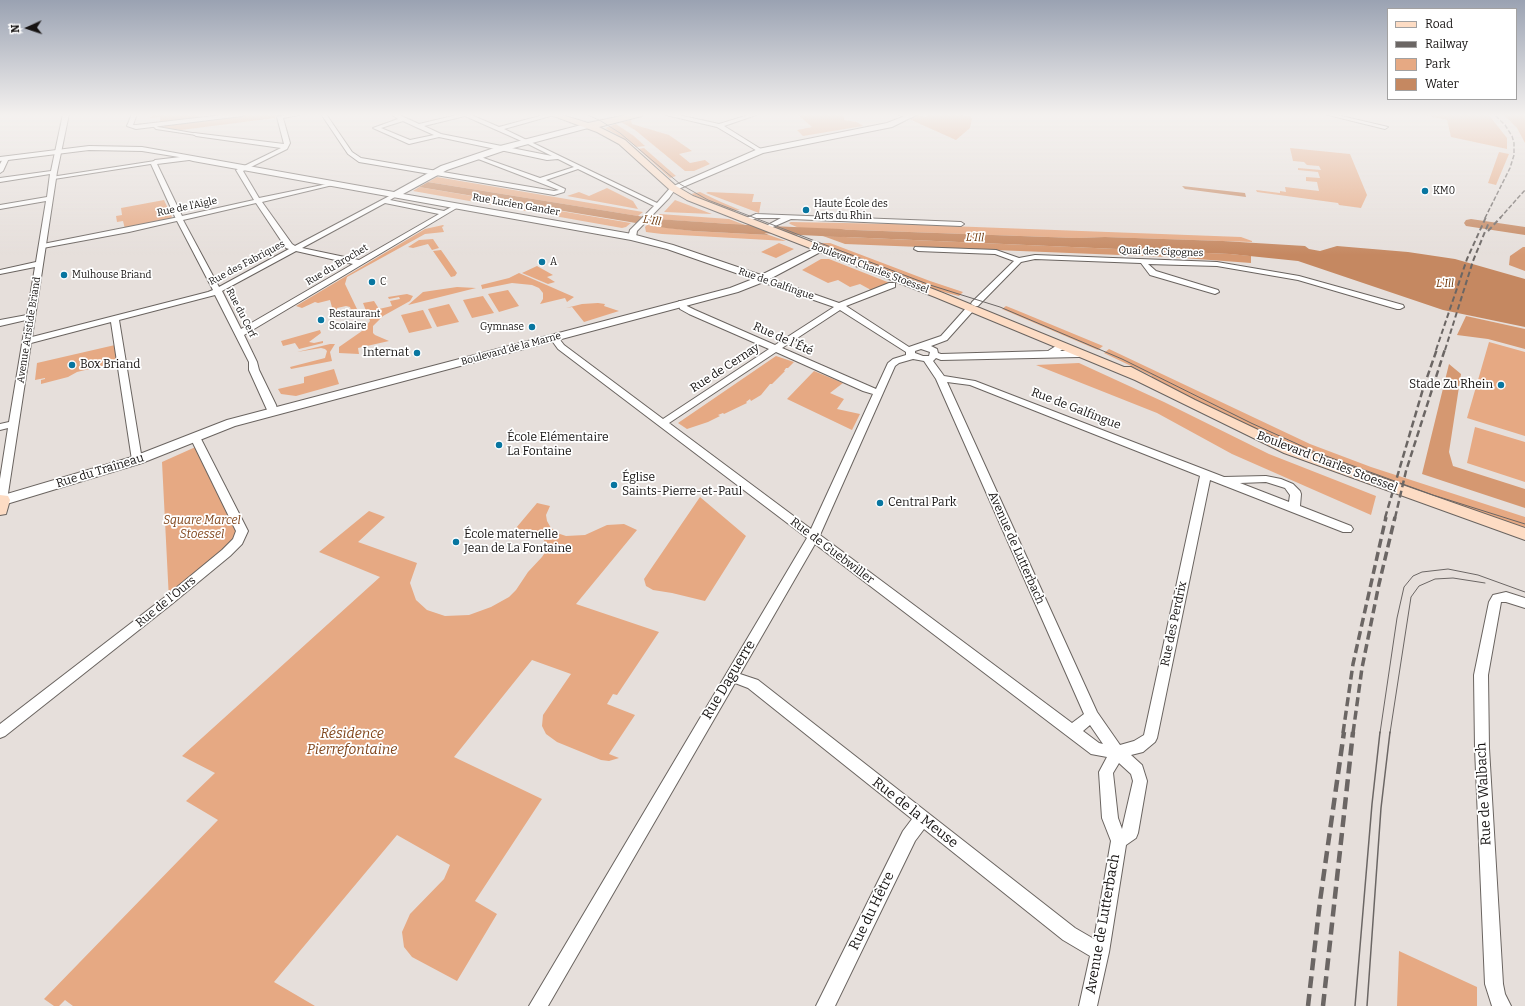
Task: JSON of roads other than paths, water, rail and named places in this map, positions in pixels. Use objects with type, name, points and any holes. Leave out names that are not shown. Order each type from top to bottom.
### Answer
[{"type":"main road","points":[[634,161],[660,185],[673,188],[690,198],[745,220]]},
{"type":"main road","name":"Boulevard Charles Stoessel","points":[[745,220],[939,295],[972,306],[1096,355],[1242,429],[1289,450],[1525,534]]},
{"type":"main road","name":"Boulevard Charles Stoessel","points":[[972,306],[1079,354],[1135,376]]},
{"type":"street","points":[[0,171],[3,161]]},
{"type":"street","name":"Avenue Aristide Briand","points":[[1,504],[4,454],[13,424],[56,161]]},
{"type":"street","points":[[0,180],[164,161]]},
{"type":"street","name":"Rue Lucien Gander","points":[[210,161],[246,166],[457,206],[633,233]]},
{"type":"street","points":[[257,161],[239,170],[258,202],[290,246],[296,249],[361,263]]},
{"type":"street","points":[[364,161],[431,174],[554,193],[562,192],[562,189],[487,161]]},
{"type":"street","points":[[395,195],[431,174],[466,161]]},
{"type":"street","points":[[567,161],[658,206]]},
{"type":"street","points":[[633,233],[667,197],[673,188],[736,161]]},
{"type":"street","name":"Rue du Cerf","points":[[155,162],[154,164],[179,219],[253,362],[254,370],[273,412]]},
{"type":"street","points":[[540,180],[578,167]]},
{"type":"street","name":"Rue de l'Aigle","points":[[43,246],[129,230],[258,202],[335,183]]},
{"type":"street","name":"Rue des Fabriques","points":[[27,341],[203,296],[217,291],[395,195]]},
{"type":"street","points":[[0,207],[50,198]]},
{"type":"street","points":[[384,201],[445,213]]},
{"type":"street","name":"Rue du Brochet","points":[[239,334],[457,206]]},
{"type":"street","points":[[745,220],[756,216],[961,224]]},
{"type":"street","points":[[766,228],[790,217]]},
{"type":"street","name":"Rue de Galfingue","points":[[633,233],[840,306],[911,353]]},
{"type":"street","name":"Boulevard de la Marne","points":[[196,437],[231,423],[734,290],[762,279],[821,249]]},
{"type":"street","name":"Quai des Cigognes","points":[[918,249],[996,252],[1018,260],[1034,257],[1217,264],[1260,270],[1299,278],[1400,307]]},
{"type":"street","points":[[932,356],[942,346],[944,338],[972,306],[1018,260]]},
{"type":"street","points":[[1143,261],[1148,269],[1153,273],[1215,292]]},
{"type":"street","points":[[0,272],[39,264]]},
{"type":"street","name":"Rue de Cernay","points":[[663,423],[840,306],[850,300],[892,285]]},
{"type":"street","name":"Rue de l'Été","points":[[682,303],[683,307],[692,312],[866,389],[878,392]]},
{"type":"street","points":[[0,323],[31,317]]},
{"type":"street","points":[[115,319],[137,460]]},
{"type":"street","name":"Rue de Guebwiller","points":[[554,338],[561,347],[1071,731],[1096,748],[1117,752]]},
{"type":"street","name":"Rue Daguerre","points":[[538,1006],[813,537],[891,365],[911,353],[915,347],[924,346],[944,338]]},
{"type":"street","points":[[924,346],[931,349],[932,356],[941,379]]},
{"type":"street","points":[[1050,354],[1062,346]]},
{"type":"street","points":[[911,353],[922,359],[932,356],[1079,354]]},
{"type":"street","name":"Rue de Galfingue","points":[[941,379],[972,383],[1294,507],[1347,529]]},
{"type":"street","name":"Avenue de Lutterbach","points":[[941,379],[1092,716],[1117,752],[1137,770],[1140,781],[1130,833],[1119,841]]},
{"type":"street","points":[[0,427],[13,424]]},
{"type":"street","name":"Rue du Traîneau","points":[[1,504],[137,460],[196,437]]},
{"type":"street","name":"Rue de l'Ours","points":[[0,732],[170,600],[226,554],[238,541],[242,532],[196,437]]},
{"type":"street","name":"Rue des Perdrix","points":[[1117,752],[1138,747],[1150,738],[1206,474]]},
{"type":"street","name":"Rue de Galfingue","points":[[1222,480],[1266,478],[1277,481],[1289,486],[1296,494],[1294,507]]},
{"type":"street","name":"Rue de Walbach","points":[[1502,1006],[1497,997],[1494,984],[1482,748],[1481,675],[1497,598],[1501,597],[1519,601]]},
{"type":"street","name":"Rue de la Meuse","points":[[731,676],[753,684],[1069,934],[1100,952]]},
{"type":"street","points":[[1071,731],[1092,716]]},
{"type":"street","name":"Avenue de Lutterbach","points":[[1088,1006],[1100,952],[1119,841],[1110,818],[1106,772],[1117,752]]},
{"type":"street","name":"Rue du Hêtre","points":[[825,1006],[909,836],[922,819]]},
{"type":"water","points":[[428,182],[657,219],[745,225],[769,235],[666,228],[419,187]]},
{"type":"water","points":[[1182,186],[1245,193],[1246,197],[1185,189]]},
{"type":"water","name":"L'Ill","points":[[799,228],[1076,238],[1105,237],[1223,241],[1305,246],[1309,249],[1320,251],[1337,246],[1408,252],[1455,259],[1525,279],[1525,327],[1443,310],[1298,261],[1230,254],[823,236]]},
{"type":"waterway","points":[[1471,223],[1525,231]]},
{"type":"waterway","name":"L'Ill","points":[[724,228],[841,233]]},
{"type":"tram line","points":[[653,161],[680,184],[708,200],[930,285],[1000,307],[1122,359],[1251,423],[1315,452],[1433,495],[1525,524]]},
{"type":"tram line","points":[[1380,733],[1397,618],[1404,587],[1413,576],[1422,572],[1448,569],[1478,575],[1525,592]]},
{"type":"tram line","points":[[1390,733],[1411,597],[1419,586],[1435,579],[1453,578],[1485,583]]},
{"type":"tram line","points":[[1355,1006],[1372,804],[1380,732]]},
{"type":"tram line","points":[[1367,1006],[1381,808],[1390,732]]},
{"type":"railway","points":[[1485,218],[1512,161]]},
{"type":"railway","points":[[1500,218],[1525,190]]},
{"type":"railway","points":[[1436,350],[1467,259],[1486,217]]},
{"type":"railway","points":[[1488,231],[1501,217]]},
{"type":"railway","points":[[1445,350],[1473,261],[1489,222]]},
{"type":"railway","points":[[1385,518],[1423,389],[1437,349]]},
{"type":"railway","points":[[1395,518],[1406,471],[1445,349]]},
{"type":"railway","points":[[1343,733],[1353,664],[1386,517]]},
{"type":"railway","points":[[1353,733],[1362,668],[1379,584],[1395,517]]},
{"type":"railway","points":[[1308,1006],[1320,901],[1344,732]]},
{"type":"railway","points":[[1323,1006],[1353,732]]},
{"type":"place","name":"KM0","points":[[1425,191]]},
{"type":"place","name":"Haute École des Arts du Rhin","points":[[806,210]]},
{"type":"place","name":"A","points":[[542,262]]},
{"type":"place","name":"Mulhouse Briand","points":[[64,275]]},
{"type":"place","name":"C","points":[[372,282]]},
{"type":"place","name":"Restaurant Scolaire","points":[[321,320]]},
{"type":"place","name":"Gymnase","points":[[532,327]]},
{"type":"place","name":"Internat","points":[[417,353]]},
{"type":"place","name":"Box Briand","points":[[72,365]]},
{"type":"place","name":"Stade Zu Rhein","points":[[1501,385]]},
{"type":"place","name":"École Elémentaire La Fontaine","points":[[499,445]]},
{"type":"place","name":"Église Saints-Pierre-et-Paul","points":[[614,485]]},
{"type":"place","name":"Central Park","points":[[880,503]]},
{"type":"place","name":"École maternelle Jean de La Fontaine","points":[[456,542]]},
{"type":"park label","name":"Square Marcel Stoessel","points":[[202,528]]},
{"type":"park label","name":"Résidence Pierrefontaine","points":[[352,742]]}]
